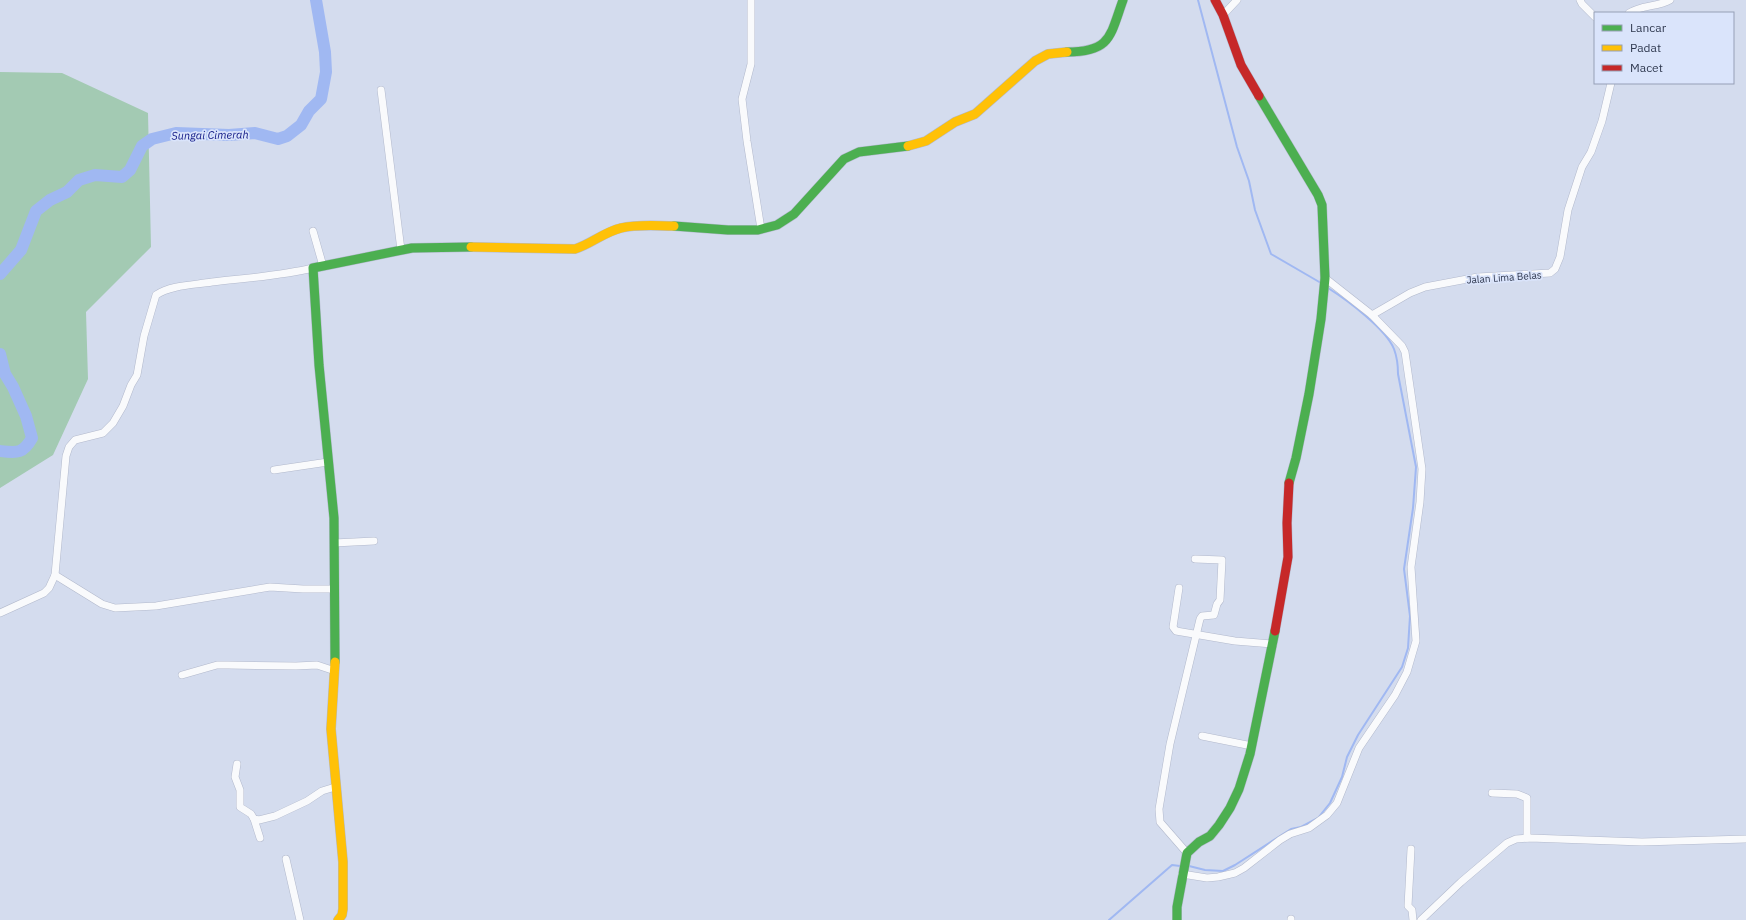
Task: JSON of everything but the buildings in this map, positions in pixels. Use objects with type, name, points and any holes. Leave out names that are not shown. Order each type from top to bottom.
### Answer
[{"type":"street","points":[[751,0],[751,64],[742,99],[761,229]]},
{"type":"street","points":[[0,613],[44,593],[49,588],[55,574],[66,456],[69,447],[75,440],[103,433],[113,423],[137,375],[144,336],[156,295],[162,290],[181,286],[265,276],[401,250],[427,247],[482,246],[576,249],[620,228],[636,226],[676,226],[728,230],[761,229],[777,225],[794,214],[844,159],[859,152],[912,146],[926,141],[955,122],[975,114],[1035,61],[1048,54],[1060,52],[1083,52],[1099,48],[1109,38],[1124,0]]},
{"type":"street","points":[[1177,920],[1176,907],[1186,855],[1199,842],[1210,836],[1230,808],[1239,789],[1252,746],[1281,603],[1288,557],[1287,523],[1290,482],[1317,353],[1324,280],[1322,205],[1318,195],[1241,65],[1223,15],[1215,0]]},
{"type":"street","points":[[1223,15],[1238,0]]},
{"type":"street","points":[[1580,0],[1594,16]]},
{"type":"street","points":[[1633,12],[1664,4],[1670,0]]},
{"type":"street","name":"Jalan Lima Belas","points":[[1372,315],[1425,286],[1492,276],[1550,273],[1555,269],[1560,257],[1568,210],[1582,167],[1591,152],[1602,121],[1611,84]]},
{"type":"street","points":[[381,90],[401,250]]},
{"type":"street","points":[[313,231],[323,266]]},
{"type":"street","points":[[313,268],[328,462],[334,518],[335,671],[331,729],[335,788],[343,862],[343,910],[342,915],[338,920]]},
{"type":"street","points":[[1182,872],[1208,878],[1235,873],[1244,868],[1280,840],[1290,834],[1309,828],[1327,815],[1338,803],[1359,748],[1394,695],[1407,672],[1416,641],[1411,567],[1420,502],[1422,468],[1405,352],[1402,346],[1372,315],[1324,280]]},
{"type":"street","points":[[274,470],[328,462]]},
{"type":"street","points":[[334,543],[374,541]]},
{"type":"street","points":[[1186,855],[1160,822],[1159,809],[1170,744],[1196,634],[1201,617],[1213,616],[1220,600],[1223,562],[1221,560],[1195,559]]},
{"type":"street","points":[[55,574],[107,607],[114,608],[156,606],[270,587],[335,589]]},
{"type":"street","points":[[1179,588],[1173,627],[1174,629],[1235,641],[1273,644]]},
{"type":"street","points":[[182,675],[217,665],[228,664],[296,666],[317,664],[335,671]]},
{"type":"street","points":[[1202,736],[1252,746]]},
{"type":"street","points":[[237,764],[235,777],[240,790],[240,807],[251,814],[260,838]]},
{"type":"street","points":[[254,819],[259,820],[275,816],[307,801],[322,791],[335,788]]},
{"type":"street","points":[[1492,794],[1517,794],[1527,798],[1528,838]]},
{"type":"street","points":[[1421,920],[1461,882],[1507,844],[1516,839],[1528,838],[1642,842],[1746,839]]},
{"type":"street","points":[[1411,849],[1408,906],[1412,910],[1413,920]]},
{"type":"street","points":[[286,859],[300,920]]},
{"type":"green space","points":[[0,72],[62,73],[148,113],[151,247],[86,312],[88,379],[53,455],[0,488]]},
{"type":"waterway","name":"Sungai Cimerah","points":[[0,274],[21,250],[36,211],[50,200],[67,192],[79,180],[95,175],[122,177],[130,170],[142,146],[152,139],[176,133],[229,135],[255,133],[278,139],[287,136],[301,125],[309,111],[321,99],[326,72],[325,52],[316,0]]},
{"type":"waterway","points":[[1198,0],[1237,147],[1249,181],[1255,210],[1271,254],[1321,283]]},
{"type":"waterway","points":[[1189,866],[1205,870],[1223,871],[1235,865],[1291,829],[1301,827],[1318,818],[1330,803],[1342,777],[1347,757],[1358,735],[1402,667],[1408,648],[1410,616],[1404,569],[1413,508],[1416,467],[1398,374],[1397,358],[1390,341],[1375,324],[1355,307],[1328,288]]},
{"type":"waterway","name":"Sungai Cimerah","points":[[0,354],[5,374],[13,387],[26,416],[32,438],[22,450],[15,452],[0,451]]},
{"type":"waterway","points":[[1109,920],[1172,865],[1180,866]]},
{"type":"traffic: fast","points":[[1067,52],[1092,49],[1101,45],[1107,40],[1123,0]]},
{"type":"traffic: fast","points":[[1259,96],[1318,195],[1322,205],[1325,278],[1321,319],[1309,394],[1296,458],[1289,483]]},
{"type":"traffic: fast","points":[[674,226],[728,230],[758,230],[777,225],[794,214],[844,159],[859,152],[908,146]]},
{"type":"traffic: fast","points":[[335,662],[334,518],[319,365],[313,268],[412,248],[471,247]]},
{"type":"traffic: fast","points":[[1177,920],[1177,907],[1187,853],[1199,842],[1210,836],[1219,825],[1230,808],[1239,789],[1250,754],[1275,631]]},
{"type":"traffic: slow","points":[[908,146],[926,141],[955,122],[975,114],[1035,61],[1048,54],[1067,52]]},
{"type":"traffic: slow","points":[[471,247],[575,249],[609,232],[621,228],[641,226],[674,226]]},
{"type":"traffic: slow","points":[[335,662],[331,729],[343,862],[343,909],[342,915],[338,920]]},
{"type":"traffic: jam","points":[[1215,0],[1223,15],[1241,65],[1259,96]]},
{"type":"traffic: jam","points":[[1275,631],[1288,557],[1287,523],[1289,483]]}]
